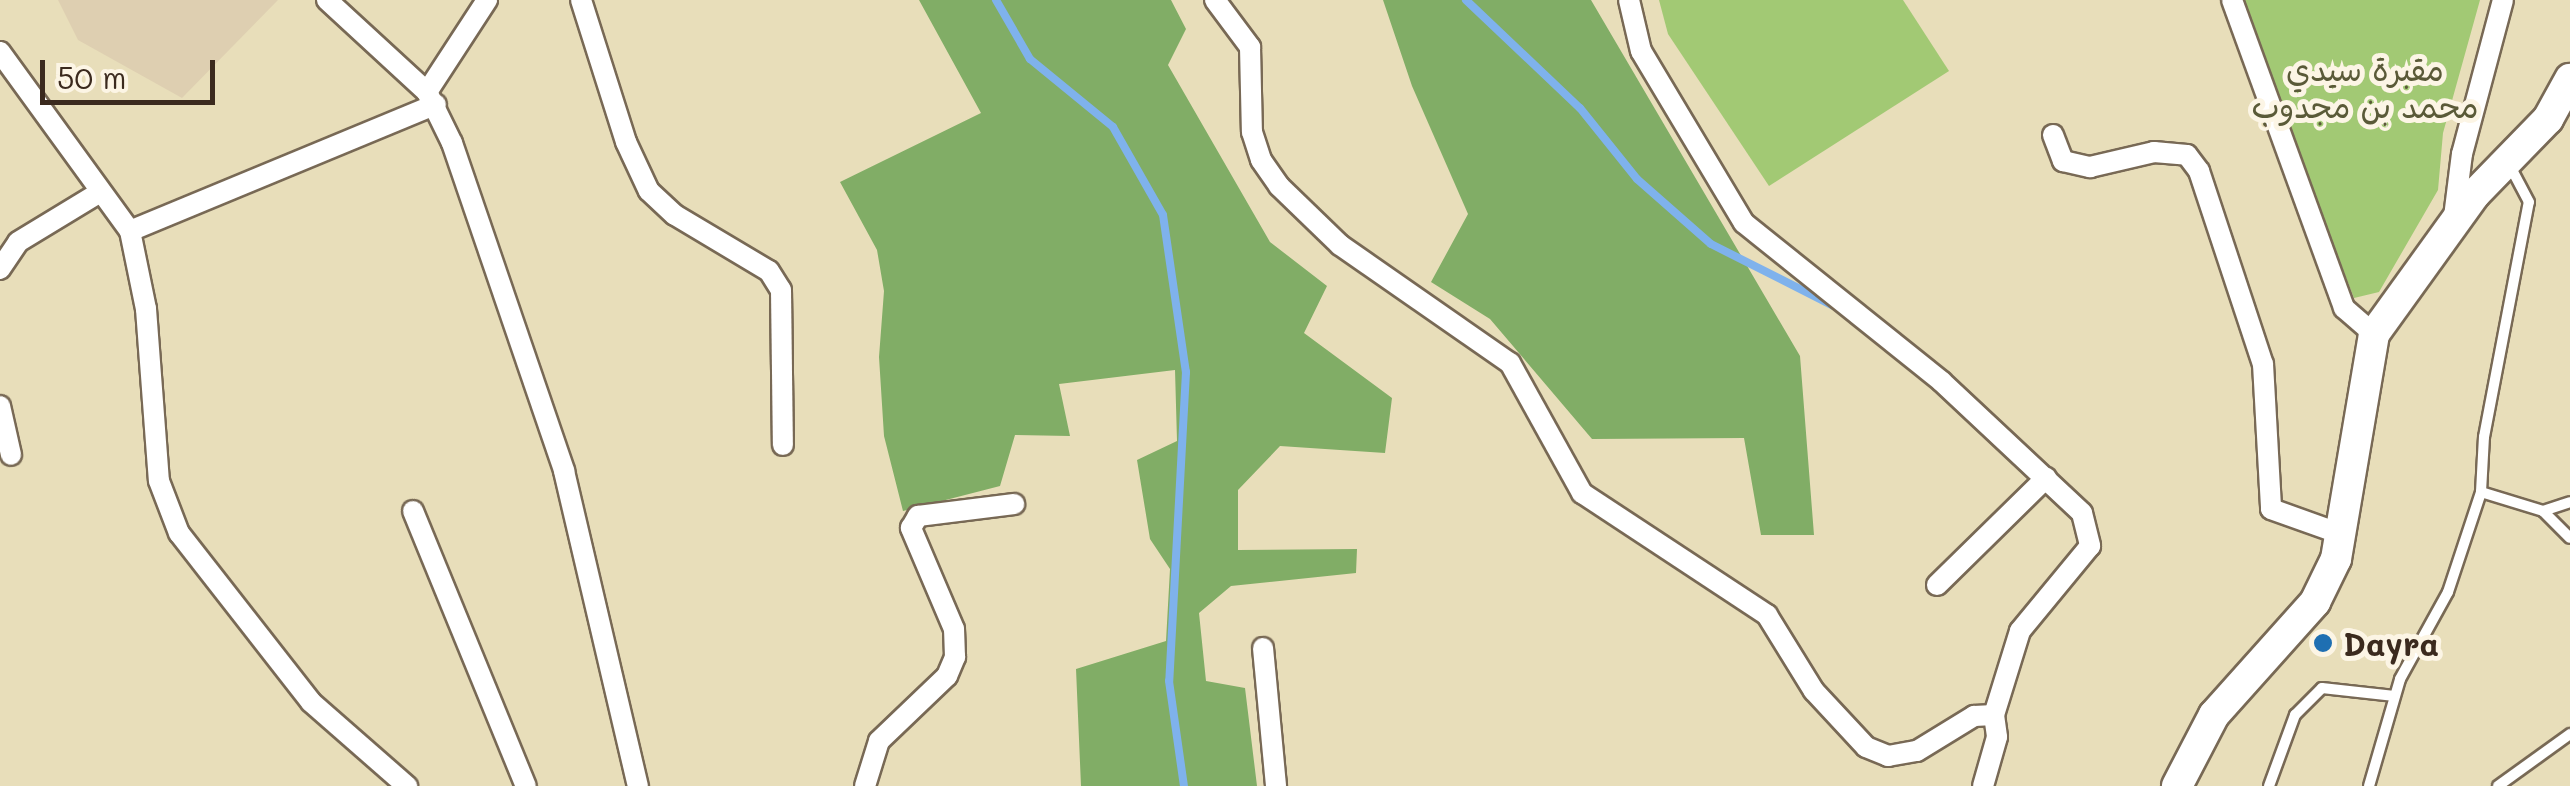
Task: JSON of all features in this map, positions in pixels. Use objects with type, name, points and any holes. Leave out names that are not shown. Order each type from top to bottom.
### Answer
[{"type":"main road","points":[[2177,786],[2235,687],[2315,602],[2341,534],[2364,373],[2374,334],[2452,234],[2475,194],[2548,119],[2570,79]]},
{"type":"street","points":[[328,0],[432,98],[564,472],[638,786]]},
{"type":"street","points":[[130,232],[432,98],[487,0]]},
{"type":"street","points":[[580,0],[626,142],[650,191],[674,214],[770,271],[782,290],[783,445]]},
{"type":"street","points":[[1215,0],[1250,48],[1252,132],[1279,186],[1340,245],[1510,364],[1582,493],[1767,616],[1814,691],[1866,747],[1888,756],[1917,751],[1974,716],[1994,714]]},
{"type":"street","points":[[1629,0],[1641,50],[1744,223],[1941,381],[2082,513],[2090,546],[2020,631],[1994,714],[1997,737],[1983,786]]},
{"type":"street","points":[[2232,0],[2344,308],[2374,334]]},
{"type":"street","points":[[2452,234],[2462,154],[2503,0]]},
{"type":"street","points":[[377,47],[383,70]]},
{"type":"street","points":[[0,52],[97,194],[130,232],[146,309],[160,481],[179,533],[311,702],[407,786]]},
{"type":"street","points":[[2053,136],[2063,161],[2090,168],[2154,152],[2187,155],[2199,171],[2263,364],[2271,509],[2341,534]]},
{"type":"street","points":[[0,268],[18,242],[97,194]]},
{"type":"street","points":[[0,406],[11,455]]},
{"type":"street","points":[[1938,584],[2046,478]]},
{"type":"street","points":[[865,786],[879,740],[947,676],[955,657],[954,629],[911,528],[918,516],[1014,504]]},
{"type":"street","points":[[413,511],[526,786]]},
{"type":"street","points":[[1263,648],[1276,786]]},
{"type":"lane","points":[[2369,786],[2395,696],[2448,592],[2481,492],[2484,437],[2528,202],[2508,163]]},
{"type":"lane","points":[[2481,492],[2543,511],[2570,538]]},
{"type":"lane","points":[[2543,511],[2570,502]]},
{"type":"lane","points":[[2269,786],[2295,715],[2322,688],[2395,696]]},
{"type":"lane","points":[[2498,786],[2570,734]]},
{"type":"shaded area","points":[[58,0],[278,0],[182,98],[78,40]]},
{"type":"green space","points":[[919,0],[1171,0],[1186,29],[1168,65],[1270,242],[1327,286],[1304,333],[1392,398],[1385,453],[1280,446],[1238,490],[1238,550],[1357,549],[1356,573],[1231,586],[1199,613],[1206,681],[1245,688],[1257,786],[1081,786],[1076,669],[1166,641],[1170,569],[1150,539],[1137,460],[1177,441],[1175,370],[1059,384],[1070,436],[1015,435],[1000,486],[903,511],[884,436],[879,357],[884,291],[877,250],[840,182],[981,113]]},
{"type":"green space","points":[[1383,0],[1591,0],[1800,356],[1814,535],[1761,535],[1744,438],[1592,439],[1490,319],[1431,282],[1468,214],[1412,86]]},
{"type":"green space","points":[[1659,0],[1903,0],[1949,71],[1769,186],[1668,34]]},
{"type":"green space","name":"مقبرة سيدي محمد بن مجدوب","points":[[2238,0],[2480,0],[2443,133],[2438,190],[2379,292],[2354,298]]},
{"type":"waterway","points":[[996,0],[1030,59],[1113,127],[1163,215],[1186,372],[1169,681],[1184,786]]},
{"type":"waterway","points":[[1466,0],[1580,108],[1637,179],[1711,244],[1832,305]]},
{"type":"place","name":"Dayra","points":[[2323,643]]}]
